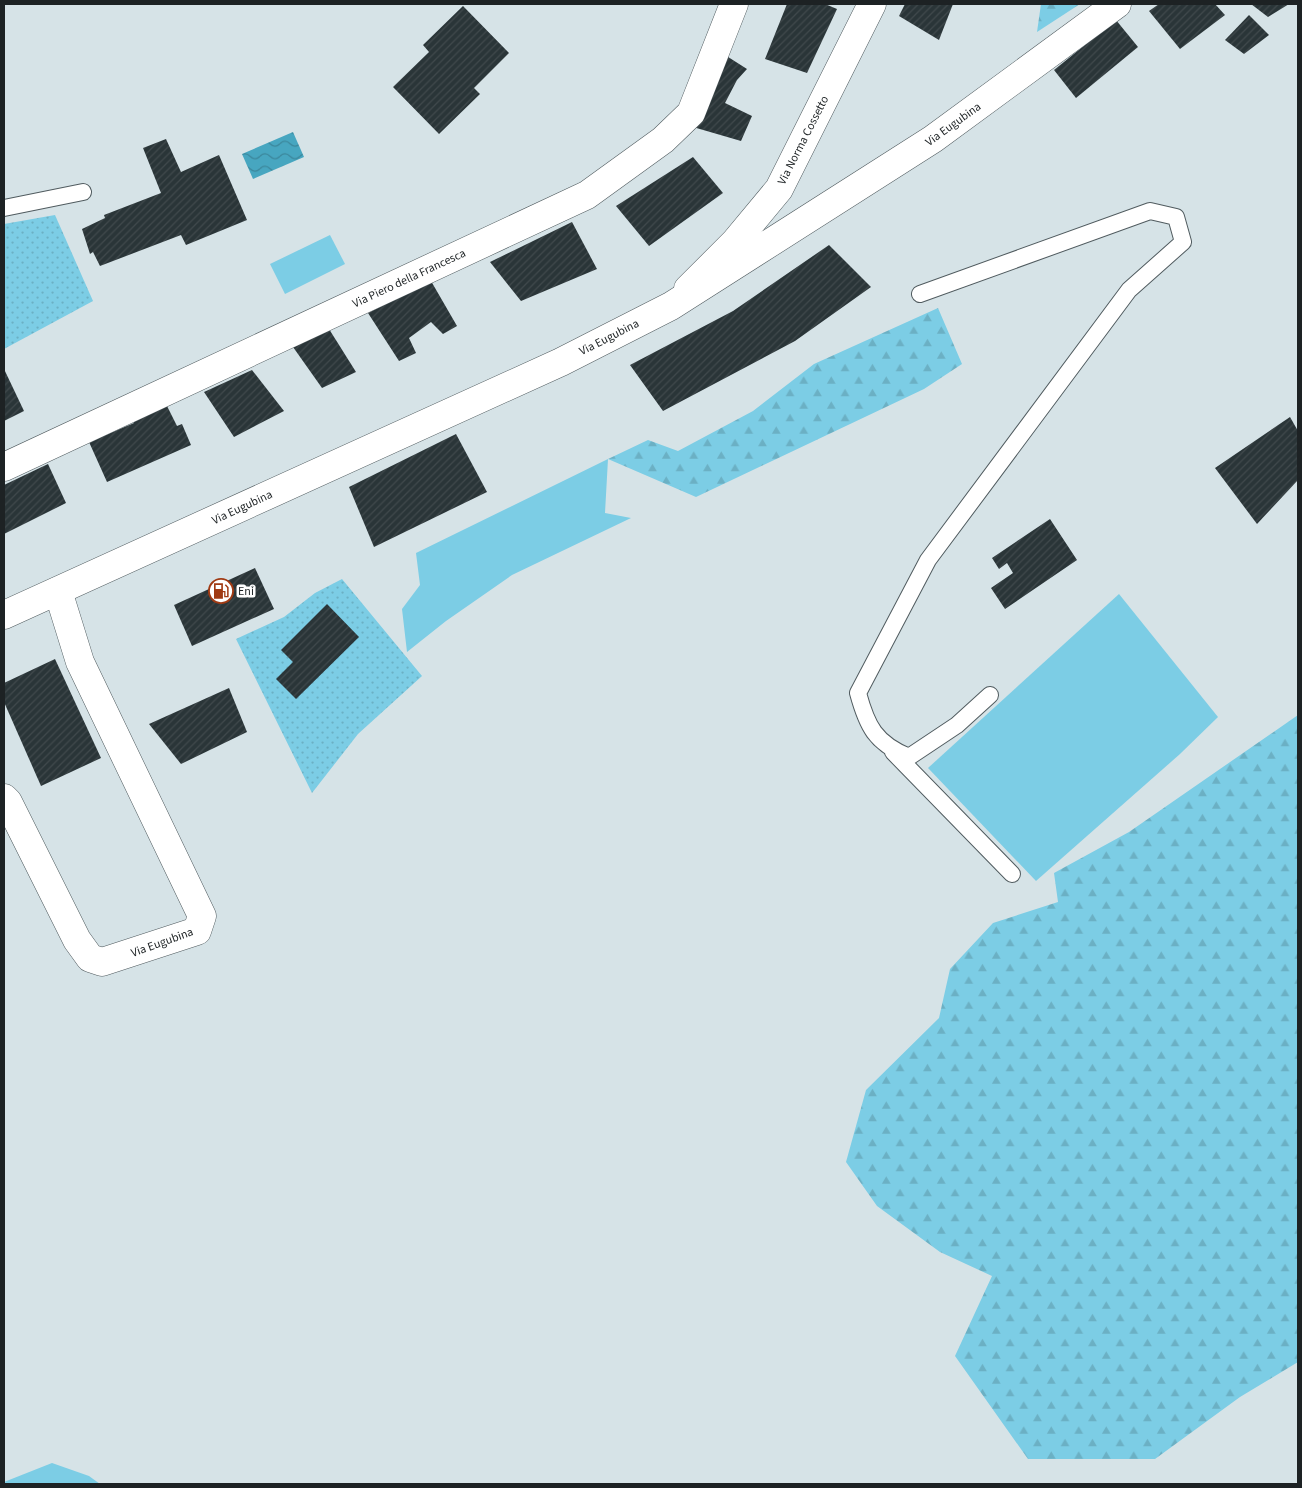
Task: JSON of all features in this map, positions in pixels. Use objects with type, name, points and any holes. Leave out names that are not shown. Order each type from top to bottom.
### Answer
[{"type":"street","name":"Via Piero della Francesca","points":[[4,467],[587,195],[662,140],[691,113],[734,4]]},
{"type":"street","name":"Via Norma Cossetto","points":[[670,306],[735,242],[778,188],[872,4]]},
{"type":"street","name":"Via Eugubina","points":[[4,615],[560,362],[670,306],[933,139],[1116,4]]},
{"type":"street","name":"Via Eugubina","points":[[4,798],[8,802],[77,940],[90,958],[102,962],[197,931],[202,916],[80,662],[58,591]]},
{"type":"lane","points":[[4,208],[83,192]]},
{"type":"lane","points":[[920,294],[1150,211],[1176,217],[1183,242],[1129,290],[928,560],[858,692],[866,722],[1012,874]]},
{"type":"lane","points":[[890,749],[909,757],[957,725],[990,695]]},
{"type":"green space","points":[[1041,4],[1080,4],[1037,32]]},
{"type":"green space","points":[[55,215],[93,301],[4,349],[4,224]]},
{"type":"green space","points":[[330,235],[345,264],[285,294],[270,264]]},
{"type":"green space","points":[[938,308],[962,364],[924,389],[696,497],[608,459],[648,440],[678,451],[753,411],[814,364]]},
{"type":"green space","points":[[608,459],[605,513],[631,518],[512,575],[446,621],[407,652],[402,609],[420,585],[416,553]]},
{"type":"green space","points":[[342,579],[422,676],[358,734],[312,793],[236,639],[284,617],[315,593]]},
{"type":"green space","points":[[1119,594],[1218,717],[1180,754],[1036,881],[928,768]]},
{"type":"green space","points":[[1298,715],[1298,1362],[1240,1397],[1155,1459],[1028,1459],[955,1356],[992,1276],[940,1252],[877,1206],[846,1162],[866,1090],[939,1018],[950,969],[993,923],[1058,902],[1054,873],[1129,832]]},
{"type":"green space","points":[[52,1463],[89,1476],[100,1484],[4,1484],[4,1482]]},
{"type":"water","points":[[293,132],[304,157],[253,179],[242,154]]},
{"type":"building","points":[[787,4],[825,4],[837,9],[807,73],[765,59]]},
{"type":"building","points":[[905,4],[953,4],[939,40],[899,16]]},
{"type":"building","points":[[1159,4],[1215,4],[1225,15],[1180,49],[1149,11]]},
{"type":"building","points":[[1251,4],[1289,4],[1268,17]]},
{"type":"building","points":[[463,6],[509,53],[474,88],[480,94],[439,134],[393,87],[429,52],[423,45]]},
{"type":"building","points":[[1249,15],[1269,35],[1244,54],[1225,40]]},
{"type":"building","points":[[1116,20],[1138,47],[1076,98],[1054,70]]},
{"type":"building","points":[[725,55],[747,69],[737,80],[725,103],[752,116],[741,141],[693,127]]},
{"type":"building","points":[[166,139],[181,172],[219,155],[247,220],[186,245],[181,235],[100,266],[93,252],[90,254],[82,229],[105,218],[104,215],[161,193],[143,148]]},
{"type":"building","points":[[693,157],[723,193],[649,246],[616,206]]},
{"type":"building","points":[[572,222],[597,269],[521,301],[490,262]]},
{"type":"building","points":[[829,245],[871,287],[795,341],[663,411],[630,365],[733,311]]},
{"type":"building","points":[[431,281],[457,326],[443,334],[431,322],[409,338],[416,353],[399,361],[368,313]]},
{"type":"building","points":[[329,329],[356,372],[322,388],[293,347]]},
{"type":"building","points":[[4,369],[24,411],[4,421]]},
{"type":"building","points":[[252,370],[284,411],[234,437],[204,392]]},
{"type":"building","points":[[166,404],[177,426],[182,424],[191,445],[107,482],[89,442],[134,423],[133,419]]},
{"type":"building","points":[[1290,417],[1298,431],[1298,480],[1257,524],[1215,468]]},
{"type":"building","points":[[456,434],[487,492],[374,547],[349,487]]},
{"type":"building","points":[[48,464],[66,503],[4,534],[4,485]]},
{"type":"building","points":[[1050,519],[1077,560],[1005,609],[991,588],[1013,573],[1007,563],[999,569],[992,558]]},
{"type":"building","points":[[255,568],[274,609],[192,646],[174,605]]},
{"type":"building","points":[[327,604],[359,637],[296,699],[276,679],[293,662],[281,650]]},
{"type":"building","points":[[55,659],[101,758],[41,786],[4,702],[4,683]]},
{"type":"building","points":[[229,688],[247,732],[181,764],[149,724]]},
{"type":"place","name":"Eni","points":[[221,591]]}]
